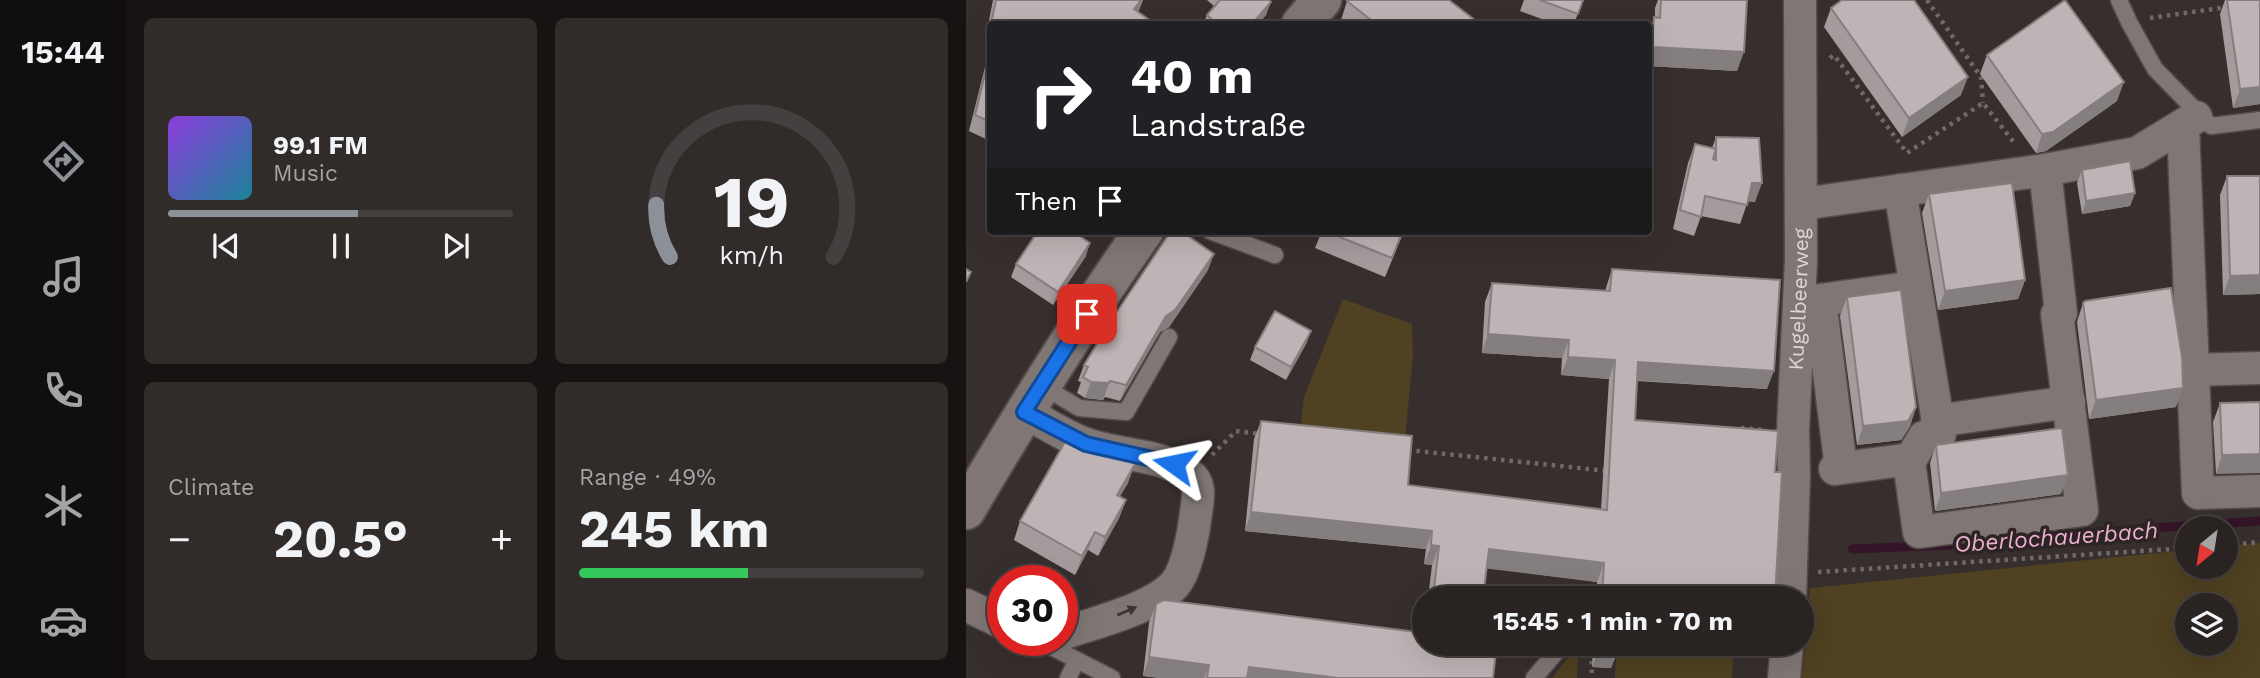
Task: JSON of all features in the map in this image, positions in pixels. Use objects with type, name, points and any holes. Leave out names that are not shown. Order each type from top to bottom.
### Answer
[{"type":"main road","points":[[966,510],[1033,398],[1098,296],[1141,235]]},
{"type":"street","name":"Kugelbeerweg","points":[[1791,586],[1793,431],[1802,204],[1800,0]]},
{"type":"street","points":[[1802,204],[2040,170],[2137,153],[2191,120]]},
{"type":"street","points":[[2191,120],[2192,370],[2199,493],[2260,491]]},
{"type":"street","points":[[1900,190],[1940,434],[1924,436],[1911,459],[1919,532],[2082,510],[2057,314],[2061,313],[2040,170]]},
{"type":"street","points":[[1834,469],[1820,300],[1915,287]]},
{"type":"street","points":[[2192,370],[2260,368]]},
{"type":"street","points":[[1033,398],[1086,444],[1174,464],[1192,476],[1199,489],[1194,532],[1176,584],[1156,599],[1106,620],[1078,641]]},
{"type":"street","points":[[1937,421],[2069,402]]},
{"type":"street","points":[[1794,475],[1911,459]]},
{"type":"street","points":[[966,605],[987,615]]},
{"type":"street","points":[[1784,678],[1786,656]]},
{"type":"lane","points":[[2119,0],[2155,69],[2191,120],[2211,126],[2260,120]]},
{"type":"lane","points":[[1221,235],[1275,255]]},
{"type":"lane","points":[[1033,398],[1079,408],[1126,412],[1170,337]]},
{"type":"lane","points":[[1078,653],[1112,678]]},
{"type":"lane","points":[[1068,678],[1069,656]]},
{"type":"lane","points":[[1534,678],[1553,656]]},
{"type":"path","points":[[1930,1],[1981,77],[1983,103],[2040,170]]},
{"type":"path","points":[[2129,23],[2235,6]]},
{"type":"path","points":[[1801,79],[1834,55],[1908,153],[1983,103]]},
{"type":"path","points":[[1739,428],[1793,431]]},
{"type":"path","points":[[1192,476],[1236,431],[1264,434]]},
{"type":"path","points":[[1400,449],[1616,472]]},
{"type":"path","points":[[2238,544],[2260,542]]},
{"type":"path","points":[[1791,586],[2175,549]]},
{"type":"path","points":[[1591,656],[1592,678]]},
{"type":"shaded area","points":[[1343,299],[1412,324],[1413,355],[1405,439],[1300,431],[1304,397]]},
{"type":"shaded area","points":[[2260,543],[2260,678],[1802,678],[1804,656],[1814,656],[1814,588],[2175,551],[2175,579],[2238,579],[2238,545]]},
{"type":"shaded area","points":[[1569,656],[1578,656],[1577,678],[1552,678]]},
{"type":"shaded area","points":[[1616,656],[1733,656],[1732,678],[1615,678]]},
{"type":"building","points":[[996,0],[1141,0],[1134,9],[1151,21],[995,21],[992,19]]},
{"type":"building","points":[[1220,0],[1271,2],[1255,21],[1214,21],[1207,15]]},
{"type":"building","points":[[1449,0],[1476,21],[1372,21],[1347,1]]},
{"type":"building","points":[[1540,0],[1583,0],[1578,14]]},
{"type":"building","points":[[1661,0],[1747,0],[1744,52],[1652,47],[1654,17],[1660,18]]},
{"type":"building","points":[[1842,0],[1914,0],[1968,77],[1909,118],[1831,8]]},
{"type":"building","points":[[2065,0],[2124,82],[2053,132],[2042,134],[1987,55]]},
{"type":"building","points":[[2227,0],[2260,0],[2260,87],[2240,89]]},
{"type":"building","points":[[987,65],[987,121],[975,115]]},
{"type":"building","points":[[1716,137],[1759,138],[1762,183],[1752,183],[1747,205],[1705,196],[1701,217],[1680,210],[1695,144],[1716,149]]},
{"type":"building","points":[[2130,161],[2135,193],[2086,201],[2082,170]]},
{"type":"building","points":[[2227,176],[2260,176],[2260,275],[2230,276]]},
{"type":"building","points":[[2012,183],[2025,280],[1945,291],[1929,194]]},
{"type":"building","points":[[1035,235],[1078,235],[1090,243],[1058,292],[1016,264]]},
{"type":"building","points":[[1168,235],[1187,235],[1214,254],[1175,310],[1166,316],[1126,385],[1110,381],[1091,382],[1083,377],[1088,367],[1084,365]]},
{"type":"building","points":[[1335,235],[1401,235],[1392,258]]},
{"type":"building","points":[[966,269],[971,272],[966,282]]},
{"type":"building","points":[[1612,269],[1780,280],[1774,371],[1638,362],[1635,420],[1778,431],[1775,472],[1782,472],[1776,586],[1603,586],[1604,563],[1489,549],[1484,586],[1434,586],[1439,546],[1431,545],[1432,531],[1251,512],[1261,421],[1412,436],[1408,485],[1607,510],[1615,360],[1568,357],[1569,340],[1488,334],[1492,283],[1610,291]]},
{"type":"building","points":[[2171,288],[2182,357],[2183,388],[2096,400],[2083,303]]},
{"type":"building","points":[[1901,290],[1916,407],[1908,421],[1863,426],[1847,297]]},
{"type":"building","points":[[1275,311],[1311,331],[1291,367],[1255,347]]},
{"type":"building","points":[[2260,402],[2260,454],[2222,455],[2220,403]]},
{"type":"building","points":[[2062,428],[2068,475],[1941,493],[1936,445]]},
{"type":"building","points":[[1069,435],[1107,448],[1135,464],[1117,495],[1126,500],[1105,537],[1095,532],[1082,556],[1020,521]]},
{"type":"building","points":[[1164,600],[1412,631],[1412,656],[1496,656],[1493,678],[1338,678],[1249,667],[1247,678],[1207,678],[1209,665],[1149,657],[1156,604]]},
{"type":"waterway","name":"Oberlochauerbach","points":[[1852,549],[1998,543],[2137,529],[2260,521]]},
{"type":"route","points":[[1087,314],[1024,412],[1086,444],[1174,464]]}]
